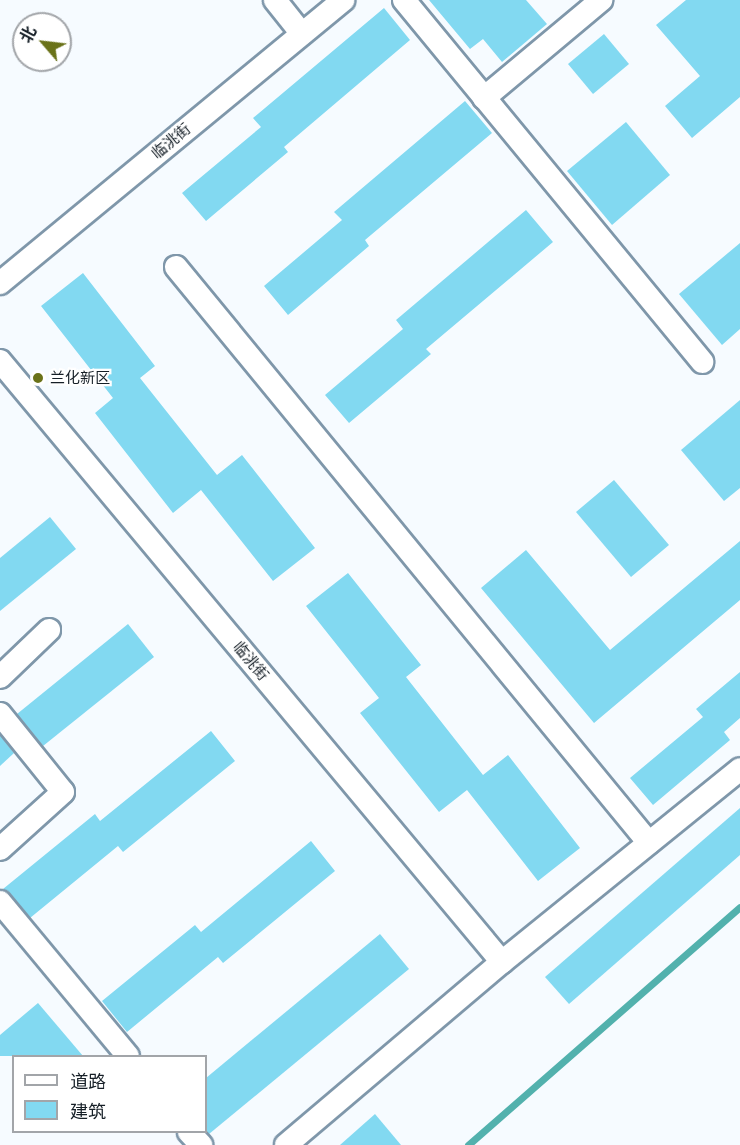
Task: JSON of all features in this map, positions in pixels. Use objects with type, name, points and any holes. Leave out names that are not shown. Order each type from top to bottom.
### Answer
[{"type":"street","points":[[275,0],[302,34]]},
{"type":"street","name":"临洮街","points":[[0,283],[343,0]]},
{"type":"street","points":[[404,0],[702,362]]},
{"type":"street","points":[[484,98],[601,0]]},
{"type":"street","points":[[176,267],[649,843]]},
{"type":"street","name":"临洮街","points":[[0,361],[502,962]]},
{"type":"street","points":[[0,677],[49,630]]},
{"type":"street","points":[[0,714],[63,792],[0,849]]},
{"type":"street","points":[[286,1145],[502,962],[740,769]]},
{"type":"street","points":[[0,902],[127,1055]]},
{"type":"street","points":[[191,1133],[201,1145]]},
{"type":"building","points":[[429,0],[526,0],[547,24],[502,62],[483,39],[470,49]]},
{"type":"building","points":[[686,0],[740,0],[740,97],[692,138],[665,106],[700,76],[656,25]]},
{"type":"building","points":[[384,8],[410,40],[284,147],[288,152],[206,221],[182,193],[261,127],[253,118]]},
{"type":"building","points":[[604,34],[629,64],[593,94],[568,64]]},
{"type":"building","points":[[465,101],[492,133],[365,240],[369,246],[288,315],[264,286],[342,220],[334,212]]},
{"type":"building","points":[[626,122],[670,175],[612,225],[567,171]]},
{"type":"building","points":[[526,210],[553,242],[426,349],[431,354],[349,423],[325,395],[403,329],[396,320]]},
{"type":"building","points":[[740,243],[740,329],[722,345],[679,294]]},
{"type":"building","points":[[83,273],[155,366],[140,378],[217,475],[242,455],[315,548],[273,581],[201,490],[173,513],[95,413],[113,398],[41,306]]},
{"type":"building","points":[[740,400],[740,488],[724,501],[681,450]]},
{"type":"building","points":[[614,480],[669,545],[631,577],[576,512]]},
{"type":"building","points":[[50,517],[76,549],[0,611],[0,558]]},
{"type":"building","points":[[740,541],[740,600],[594,723],[481,588],[526,550],[610,650]]},
{"type":"building","points":[[348,573],[421,665],[406,677],[483,775],[508,755],[580,848],[538,881],[467,790],[439,812],[360,713],[379,698],[306,606]]},
{"type":"building","points":[[128,624],[154,657],[43,746],[17,714]]},
{"type":"building","points":[[740,672],[740,718],[724,732],[730,740],[653,805],[630,778],[703,717],[696,709]]},
{"type":"building","points":[[211,731],[235,761],[123,852],[118,846],[30,918],[3,889],[95,814],[100,821]]},
{"type":"building","points":[[0,735],[14,753],[0,766]]},
{"type":"building","points":[[740,808],[740,855],[569,1004],[545,977]]},
{"type":"building","points":[[311,841],[335,871],[223,963],[218,957],[127,1032],[102,1001],[195,925],[201,932]]},
{"type":"building","points":[[380,934],[409,969],[209,1134],[207,1131],[207,1077]]},
{"type":"building","points":[[38,1003],[82,1055],[0,1056],[0,1035]]},
{"type":"building","points":[[375,1114],[401,1145],[340,1145]]},
{"type":"waterway","points":[[468,1145],[740,907]]},
{"type":"place","name":"兰化新区","points":[[38,378]]}]
